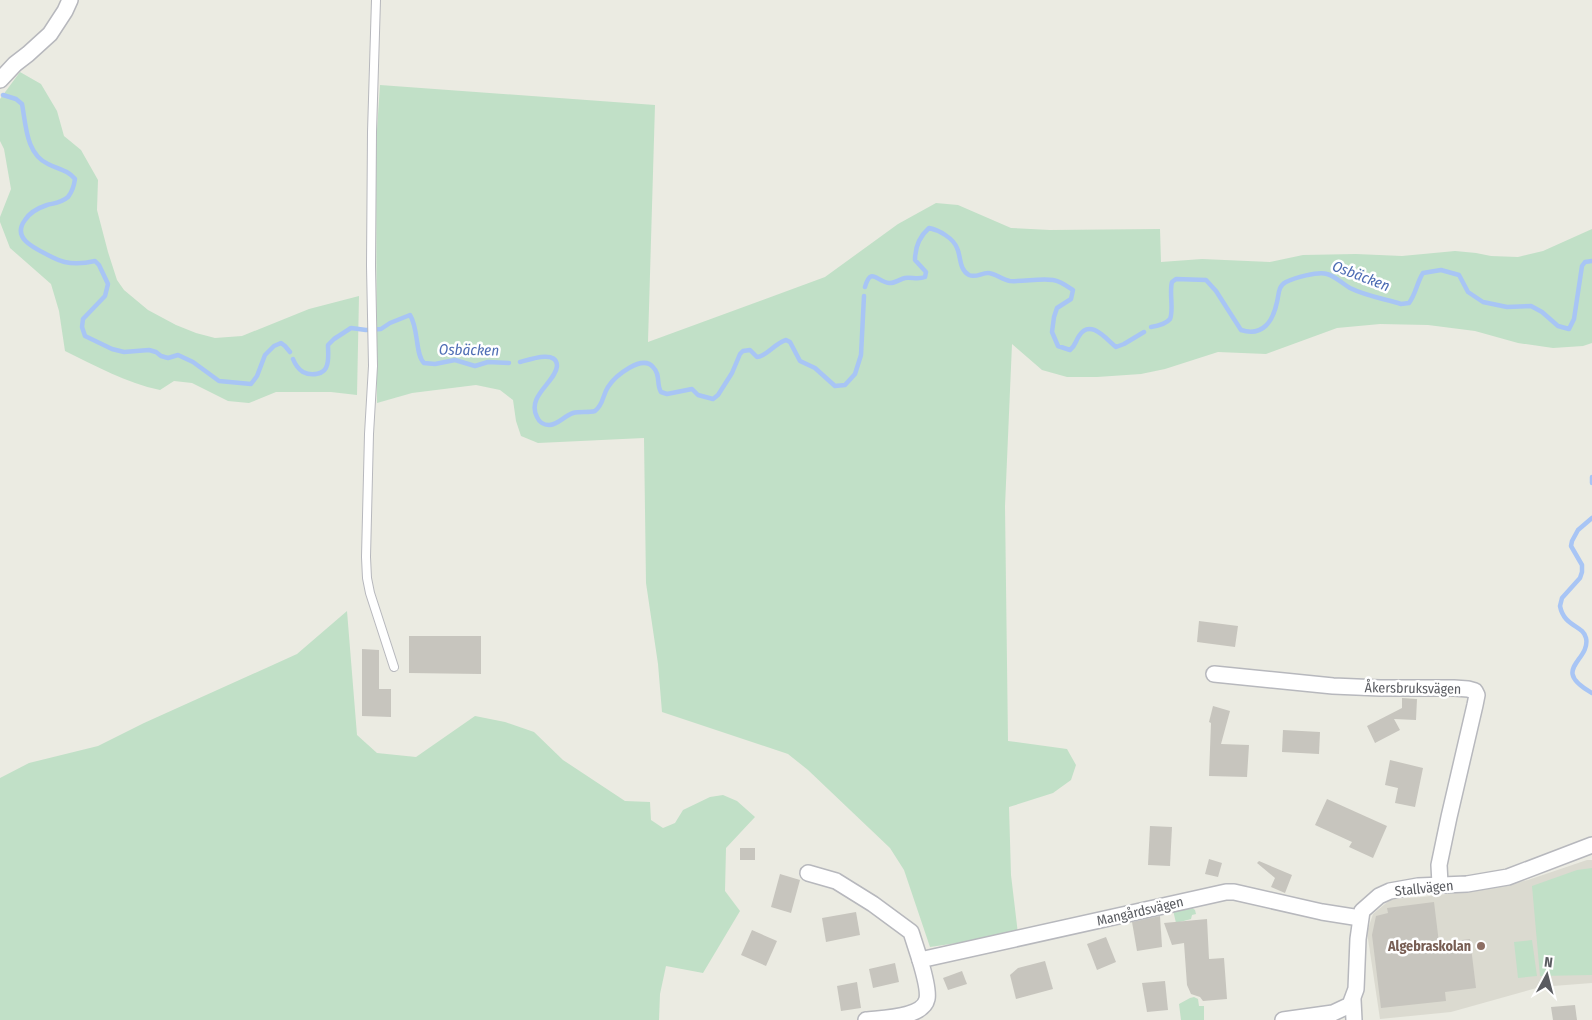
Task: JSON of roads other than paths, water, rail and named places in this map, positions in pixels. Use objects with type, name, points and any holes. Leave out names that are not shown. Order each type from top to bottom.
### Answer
[{"type":"street","points":[[0,80],[15,64],[50,34],[70,0]]},
{"type":"street","name":"Åkersbruksvägen","points":[[1214,674],[1333,686],[1468,688],[1475,691],[1477,695],[1475,705],[1439,865],[1440,884]]},
{"type":"street","name":"Stallvägen","points":[[1360,918],[1368,905],[1379,896],[1390,891],[1440,884],[1467,884],[1508,877],[1592,845]]},
{"type":"street","points":[[808,873],[836,881],[873,904],[911,932],[920,960],[927,1000],[920,1010],[907,1015],[866,1020]]},
{"type":"street","name":"Mangårdsvägen","points":[[920,960],[1226,892],[1234,892],[1322,912],[1360,918]]},
{"type":"street","points":[[1282,1020],[1334,1014],[1350,1005],[1356,989],[1360,918]]},
{"type":"street","points":[[1353,1000],[1354,1020]]},
{"type":"lane","points":[[376,0],[372,132],[371,266],[373,366],[366,513],[367,578],[394,667]]},
{"type":"waterway","name":"Osbäcken","points":[[3,95],[16,99],[22,104],[28,138],[35,153],[48,164],[66,172],[75,179],[73,189],[68,197],[60,202],[37,209],[27,217],[21,227],[21,233],[28,244],[59,260],[74,263],[95,261],[99,265],[108,284],[105,296],[83,319],[82,327],[85,336],[112,349],[124,352],[149,350],[168,358],[178,355],[193,362],[219,381],[251,384],[257,376],[265,355],[274,346],[281,343],[290,352]]},
{"type":"waterway","name":"Osbäcken","points":[[865,287],[867,281],[872,276],[891,283],[905,278],[925,277],[926,272],[915,260],[915,256],[921,238],[929,228],[941,233],[955,244],[963,270],[969,275],[991,273],[1010,281],[1053,280],[1073,290],[1071,299],[1057,308],[1054,317],[1052,332],[1058,346],[1070,350],[1083,331],[1088,329],[1093,329],[1103,335],[1116,347],[1144,332]]},
{"type":"waterway","name":"Osbäcken","points":[[1151,327],[1170,319],[1172,311],[1171,286],[1172,282],[1176,279],[1206,280],[1216,291],[1241,330],[1249,332],[1266,326],[1273,315],[1281,286],[1295,279],[1323,273],[1333,276],[1356,291],[1401,304],[1409,303],[1423,273],[1441,270],[1459,275],[1468,292],[1483,302],[1507,307],[1531,306],[1542,312],[1558,326],[1569,329],[1574,319],[1582,266],[1585,262],[1592,261]]},
{"type":"waterway","name":"Osbäcken","points":[[520,362],[542,357],[552,358],[556,361],[557,366],[552,378],[535,402],[538,419],[542,423],[549,425],[555,424],[573,413],[595,411],[600,406],[611,382],[622,372],[642,363],[648,364],[655,370],[661,392],[667,394],[692,389],[698,395],[713,399],[718,395],[732,373],[743,351],[750,350],[757,357],[786,340],[790,342],[800,361],[815,368],[835,386],[845,385],[855,374],[861,355],[864,296]]},
{"type":"waterway","name":"Osbäcken","points":[[293,359],[303,372],[310,374],[321,373],[328,363],[328,345],[334,339],[351,328],[381,329],[410,315],[415,327],[419,354],[424,363],[435,364],[455,360],[475,366],[488,362],[509,363]]},
{"type":"waterway","points":[[1592,477],[1592,483]]},
{"type":"waterway","points":[[1592,518],[1578,530],[1572,541],[1571,546],[1582,565],[1582,572],[1580,578],[1562,598],[1560,606],[1565,618],[1581,630],[1586,638],[1586,646],[1573,671],[1574,678],[1580,685],[1592,693]]},
{"type":"place","name":"Algebraskolan","points":[[1481,946]]}]
